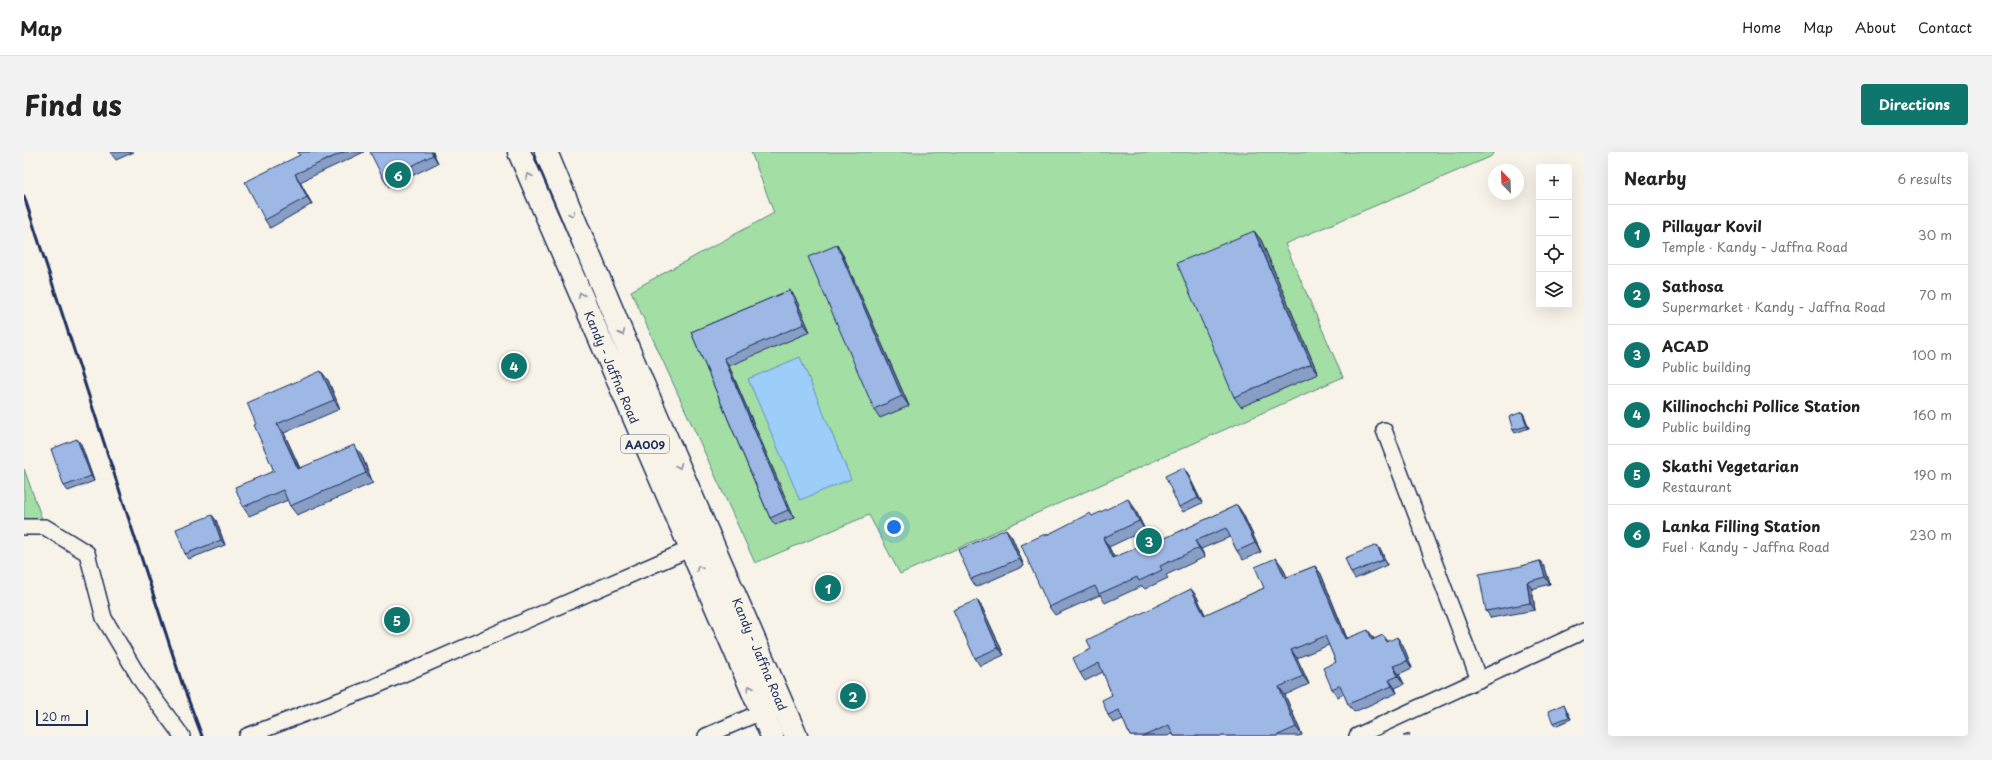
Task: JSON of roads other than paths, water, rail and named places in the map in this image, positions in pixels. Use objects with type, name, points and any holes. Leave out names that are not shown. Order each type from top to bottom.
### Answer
[{"type":"highway","name":"Kandy - Jaffna Road","points":[[519,152],[772,736]]},
{"type":"highway","name":"Kandy - Jaffna Road","points":[[546,152],[796,736]]},
{"type":"street","points":[[1384,430],[1479,680]]},
{"type":"street","points":[[24,526],[45,527],[87,553],[104,618],[142,682],[182,736]]},
{"type":"street","points":[[247,736],[369,689],[711,540]]},
{"type":"street","points":[[1357,736],[1584,631]]},
{"type":"street","points":[[706,736],[761,712]]},
{"type":"water","points":[[800,357],[851,479],[800,500],[748,379]]},
{"type":"railway","points":[[24,196],[182,683],[202,736]]},
{"type":"place","name":"Lanka Filling Station","points":[[398,175]]},
{"type":"place","name":"Killinochchi Pollice Station","points":[[514,366]]},
{"type":"place","name":"ACAD","points":[[1149,541]]},
{"type":"place","name":"Pillayar Kovil","points":[[828,588]]},
{"type":"place","name":"Skathi Vegetarian","points":[[397,620]]},
{"type":"place","name":"Sathosa","points":[[853,696]]}]
